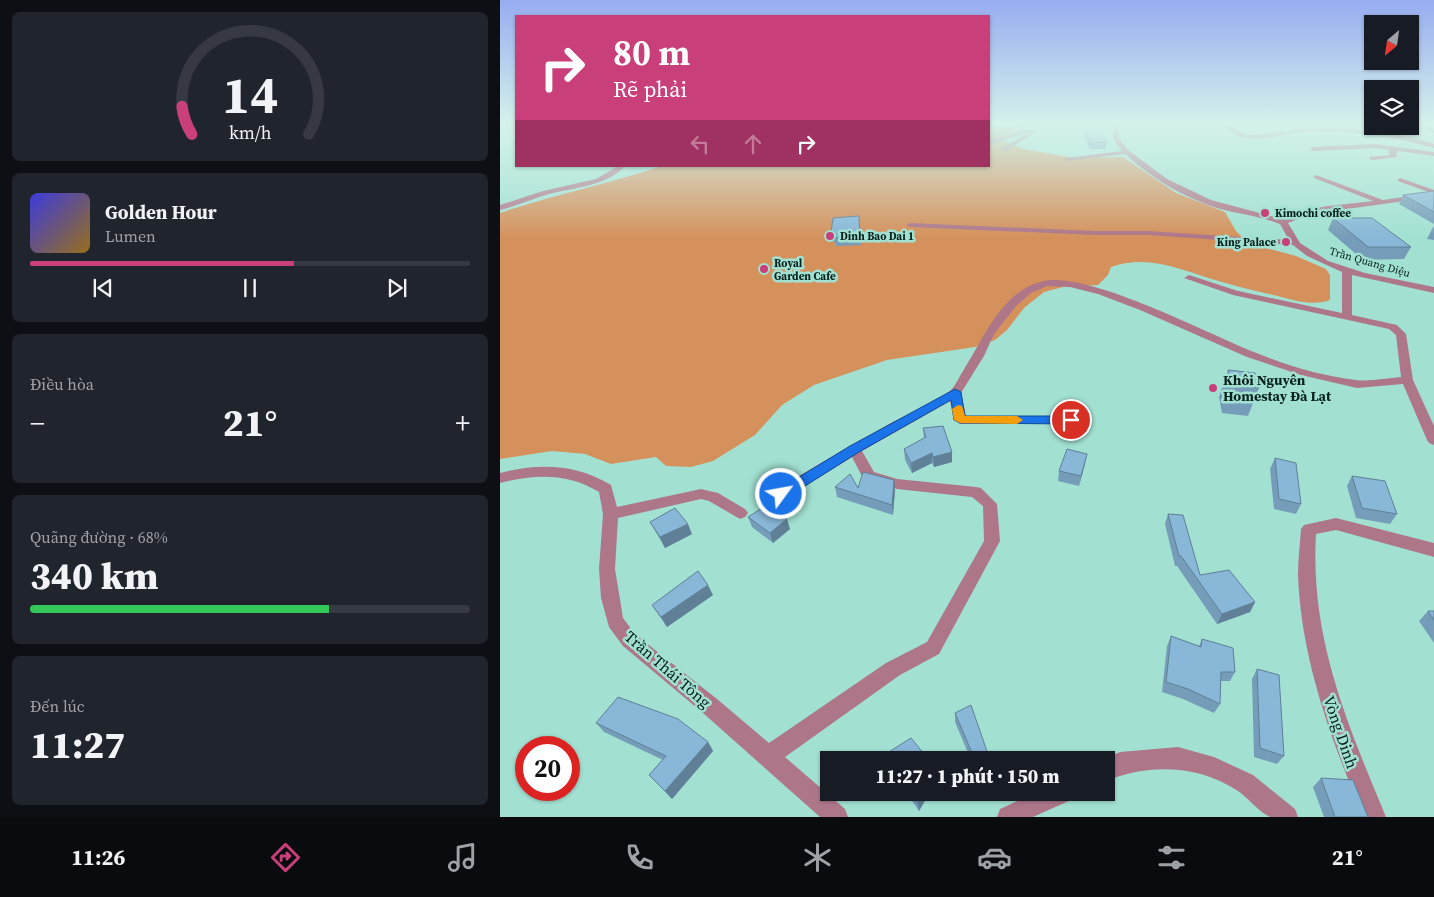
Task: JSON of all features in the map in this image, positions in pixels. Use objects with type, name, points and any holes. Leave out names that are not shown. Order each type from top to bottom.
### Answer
[{"type":"street","points":[[1139,161],[1168,183],[1199,199],[1283,222],[1310,212],[1434,194]]},
{"type":"street","points":[[500,208],[555,190],[595,182],[612,174],[621,167]]},
{"type":"street","points":[[1316,177],[1382,202]]},
{"type":"street","points":[[1400,180],[1434,194]]},
{"type":"street","name":"Trần Quang Diệu","points":[[1283,222],[1295,243],[1308,254],[1376,278],[1434,290]]},
{"type":"street","points":[[910,224],[1096,233],[1148,233],[1295,243]]},
{"type":"street","points":[[1347,269],[1347,316]]},
{"type":"street","points":[[1189,278],[1228,291],[1393,327],[1401,334],[1407,380],[1434,440]]},
{"type":"street","points":[[766,503],[854,449],[955,392],[978,356],[989,333],[1012,303],[1041,284],[1051,282],[1070,284],[1101,292],[1153,312],[1251,355],[1305,374],[1357,384],[1407,380]]},
{"type":"street","points":[[955,392],[960,420],[1071,420]]},
{"type":"street","points":[[768,757],[893,669],[933,648],[992,541],[990,504],[976,492],[897,484],[869,476],[854,449]]},
{"type":"street","name":"Trần Thái Tông","points":[[500,478],[535,472],[560,472],[580,475],[595,481],[606,489],[611,514],[607,570],[615,621],[629,640],[710,706],[837,817]]},
{"type":"street","points":[[611,514],[701,494],[714,497],[740,513]]},
{"type":"street","name":"Vòng Dinh","points":[[1375,817],[1340,733],[1326,692],[1306,581],[1309,529],[1336,524],[1434,550]]},
{"type":"street","points":[[1115,766],[1120,763],[1178,758],[1214,768],[1245,783],[1287,817]]},
{"type":"street","points":[[1008,817],[1043,801]]},
{"type":"shaded area","points":[[990,161],[1129,161],[1176,193],[1225,212],[1236,231],[1245,240],[1262,247],[1296,256],[1326,269],[1330,275],[1330,300],[1318,303],[1299,301],[1154,263],[1125,263],[1111,267],[1108,275],[1098,285],[1063,287],[1044,292],[1024,308],[1007,330],[995,340],[975,347],[887,360],[814,385],[782,405],[755,435],[713,461],[691,467],[666,466],[656,457],[611,464],[585,454],[552,451],[500,459],[500,213],[659,167],[990,167]]},
{"type":"building","points":[[1434,191],[1434,212],[1403,195]]},
{"type":"building","points":[[859,216],[860,237],[835,238],[835,235],[831,233],[833,218]]},
{"type":"building","points":[[1333,218],[1372,218],[1411,247],[1368,247]]},
{"type":"building","points":[[1228,370],[1255,373],[1259,388],[1232,385]]},
{"type":"building","points":[[943,426],[952,452],[933,457],[932,453],[911,463],[904,449],[926,437],[923,428]]},
{"type":"building","points":[[1067,449],[1087,454],[1081,476],[1059,471]]},
{"type":"building","points":[[1275,458],[1296,463],[1301,504],[1279,499]]},
{"type":"building","points":[[863,472],[894,480],[892,505],[835,487],[850,474],[858,488]]},
{"type":"building","points":[[1352,476],[1385,481],[1397,514],[1362,508]]},
{"type":"building","points":[[770,503],[787,519],[770,533],[748,517]]},
{"type":"building","points":[[675,508],[688,524],[660,537],[650,522]]},
{"type":"building","points":[[1168,514],[1183,515],[1200,575],[1229,570],[1255,602],[1222,614],[1181,556],[1179,556]]},
{"type":"building","points":[[698,571],[708,585],[661,617],[652,605]]},
{"type":"building","points":[[1428,611],[1434,611],[1434,620]]},
{"type":"building","points":[[1171,636],[1201,647],[1202,639],[1233,648],[1235,672],[1221,672],[1220,704],[1188,689],[1166,682]]},
{"type":"building","points":[[1257,669],[1279,675],[1284,756],[1260,748]]},
{"type":"building","points":[[618,697],[678,719],[708,742],[665,791],[649,775],[666,756],[596,723]]},
{"type":"building","points":[[971,705],[987,751],[971,751],[955,713]]},
{"type":"building","points":[[911,738],[922,751],[890,751]]},
{"type":"building","points":[[1321,778],[1353,780],[1368,817],[1335,817]]},
{"type":"slow traffic","points":[[958,409],[960,420],[1017,420]]},
{"type":"place","name":"Kimochi coffee","points":[[1265,213]]},
{"type":"place","name":"Dinh Bao Dai 1","points":[[830,236]]},
{"type":"place","name":"King Palace","points":[[1286,242]]},
{"type":"place","name":"Royal Garden Cafe","points":[[764,269]]},
{"type":"place","name":"Khôi Nguyên Homestay Đà Lạt","points":[[1213,388]]},
{"type":"route","points":[[781,494],[854,449],[955,392],[960,420],[1071,420]]}]
